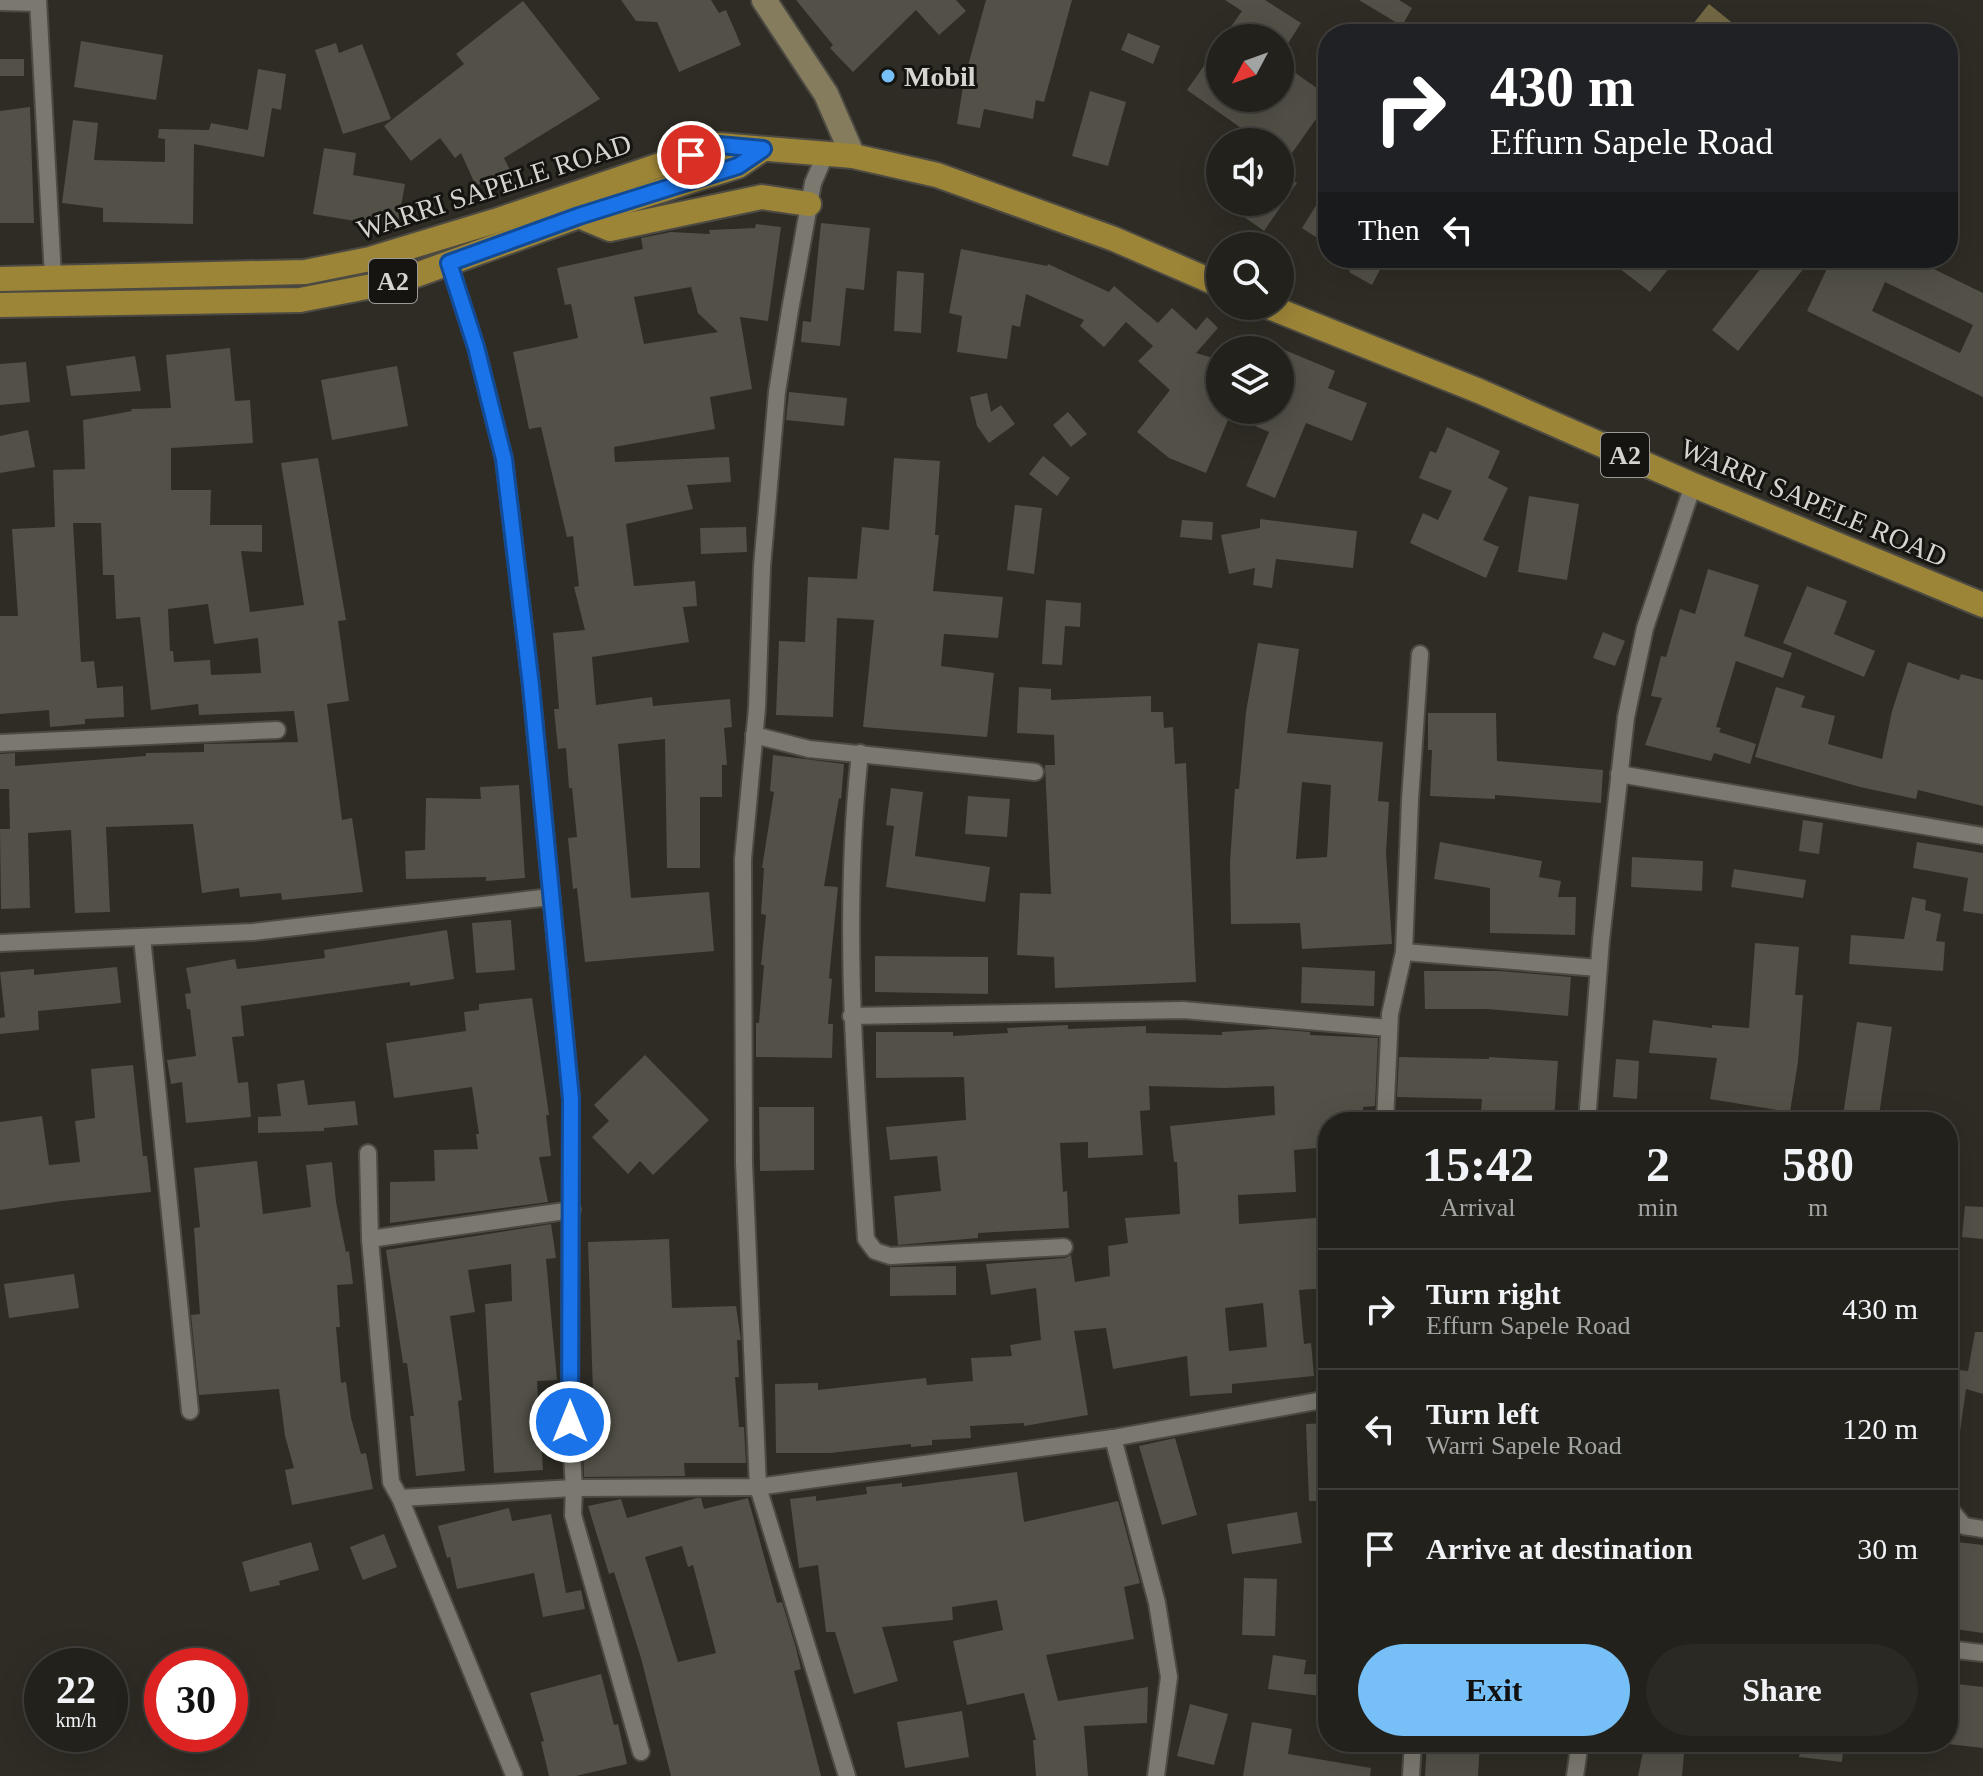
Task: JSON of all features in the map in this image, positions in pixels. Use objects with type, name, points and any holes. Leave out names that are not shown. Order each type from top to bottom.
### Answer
[{"type":"highway","name":"WARRI SAPELE ROAD","points":[[0,279],[305,272],[370,259],[495,221],[719,145],[853,156],[937,175],[1114,239],[1206,279]]},
{"type":"highway","name":"A2","points":[[0,305],[300,300],[372,286],[738,166],[763,149]]},
{"type":"highway","points":[[579,216],[610,229],[762,197],[809,204]]},
{"type":"highway","points":[[495,221],[501,246]]},
{"type":"highway","name":"WARRI SAPELE ROAD","points":[[1294,317],[1479,391],[1693,485],[1983,605]]},
{"type":"main road","points":[[764,0],[826,94],[853,156]]},
{"type":"street","points":[[0,2],[38,2],[53,277]]},
{"type":"street","points":[[826,153],[813,183],[777,392],[762,567],[754,735],[743,859],[744,1163],[758,1487],[847,1776]]},
{"type":"street","points":[[449,263],[476,347],[504,459],[531,686],[571,1099],[570,1422],[573,1515],[641,1752]]},
{"type":"street","points":[[1588,1112],[1598,968],[1626,717],[1645,628],[1693,485]]},
{"type":"street","points":[[1385,1112],[1390,1014],[1404,952],[1420,654]]},
{"type":"street","points":[[0,743],[277,730]]},
{"type":"street","points":[[754,735],[809,749],[1035,772]]},
{"type":"street","points":[[860,753],[853,819],[851,1016],[866,1239],[875,1251],[890,1256],[1064,1247]]},
{"type":"street","points":[[1619,774],[1983,836]]},
{"type":"street","points":[[0,943],[253,932],[550,897]]},
{"type":"street","points":[[142,937],[190,1411]]},
{"type":"street","points":[[1404,952],[1598,968]]},
{"type":"street","points":[[851,1016],[1183,1010],[1389,1028]]},
{"type":"street","points":[[368,1153],[370,1239],[391,1482],[514,1775]]},
{"type":"street","points":[[370,1239],[572,1210]]},
{"type":"street","points":[[400,1498],[574,1488],[758,1487],[1113,1438],[1318,1401]]},
{"type":"street","points":[[1113,1438],[1157,1603],[1169,1677],[1156,1776]]},
{"type":"street","points":[[1958,1519],[1964,1526],[1983,1529]]},
{"type":"street","points":[[1958,1650],[1983,1653]]},
{"type":"street","points":[[1411,1776],[1412,1752]]},
{"type":"street","points":[[1575,1776],[1579,1752]]},
{"type":"shaded area","points":[[1709,4],[1734,24],[1693,24]]},
{"type":"building","points":[[621,0],[711,0],[719,13],[726,10],[741,45],[679,72],[657,22],[636,21]]},
{"type":"building","points":[[796,0],[956,0],[966,11],[939,35],[916,10],[853,72],[830,48],[833,45]]},
{"type":"building","points":[[986,0],[1072,0],[1044,102],[1036,100],[1033,119],[984,109],[980,128],[957,124],[964,80]]},
{"type":"building","points":[[1225,0],[1265,0],[1301,23],[1294,34],[1294,24],[1233,24],[1242,11]]},
{"type":"building","points":[[1359,0],[1399,0],[1412,8],[1403,24]]},
{"type":"building","points":[[523,1],[600,99],[504,158],[510,170],[476,186],[461,153],[455,158],[440,138],[411,161],[384,126],[464,64],[456,54]]},
{"type":"building","points":[[1128,33],[1160,46],[1153,64],[1121,50]]},
{"type":"building","points":[[81,41],[163,55],[156,100],[74,87]]},
{"type":"building","points":[[336,43],[339,53],[362,44],[391,119],[343,134],[315,50]]},
{"type":"building","points":[[0,59],[24,59],[24,76],[0,76]]},
{"type":"building","points":[[1206,63],[1206,103],[1187,90]]},
{"type":"building","points":[[258,69],[286,74],[281,110],[272,108],[264,157],[194,144],[193,224],[103,222],[103,208],[62,203],[73,120],[98,123],[94,160],[165,162],[165,139],[158,138],[159,129],[209,130],[211,123],[248,130]]},
{"type":"building","points":[[1294,72],[1318,89],[1318,116],[1294,150],[1294,128],[1241,128],[1218,112],[1294,112]]},
{"type":"building","points":[[1090,91],[1126,102],[1108,166],[1072,156]]},
{"type":"building","points":[[30,107],[34,223],[0,223],[0,111]]},
{"type":"building","points":[[324,148],[356,153],[353,175],[405,184],[397,228],[313,214]]},
{"type":"building","points":[[1318,202],[1318,238],[1302,228]]},
{"type":"building","points":[[1243,216],[1274,216],[1264,231]]},
{"type":"building","points":[[821,223],[870,228],[864,290],[846,288],[840,346],[801,342],[803,321],[811,322]]},
{"type":"building","points":[[756,224],[781,227],[768,321],[740,317],[752,389],[710,397],[715,429],[614,447],[615,462],[729,457],[731,482],[687,485],[693,509],[626,524],[634,586],[695,581],[697,606],[683,607],[689,642],[592,657],[596,705],[652,697],[653,706],[730,699],[732,727],[724,728],[727,765],[722,765],[722,797],[700,797],[700,868],[667,868],[665,739],[618,744],[631,898],[709,892],[714,951],[585,962],[568,838],[577,837],[572,788],[569,788],[566,748],[558,749],[554,709],[559,709],[553,633],[585,630],[574,587],[579,586],[573,536],[567,537],[541,427],[529,429],[513,352],[578,338],[571,304],[565,305],[557,268],[643,249],[641,238],[671,232],[710,234],[709,230],[755,228]],"holes":[[[691,287],[698,313],[718,332],[644,344],[634,297]]]},
{"type":"building","points":[[961,249],[1048,264],[1109,292],[1114,286],[1158,323],[1172,308],[1196,330],[1206,318],[1210,320],[1218,328],[1211,336],[1206,336],[1206,342],[1196,353],[1206,356],[1206,424],[1226,424],[1206,473],[1169,458],[1137,432],[1170,390],[1138,361],[1153,346],[1126,322],[1104,347],[1080,326],[1084,320],[1026,294],[1020,327],[1012,325],[1007,359],[957,352],[962,316],[949,313]]},
{"type":"building","points":[[1351,268],[1381,268],[1372,285],[1349,272]]},
{"type":"building","points":[[1619,268],[1669,268],[1650,292]]},
{"type":"building","points":[[1761,268],[1804,268],[1738,351],[1712,330]]},
{"type":"building","points":[[1827,268],[1932,268],[1983,293],[1983,397],[1807,311]],"holes":[[[1885,282],[1973,325],[1960,353],[1872,311]]]},
{"type":"building","points":[[897,271],[924,273],[921,333],[894,331]]},
{"type":"building","points":[[230,348],[235,401],[250,400],[253,443],[171,448],[171,490],[211,490],[210,525],[262,525],[262,552],[241,551],[250,612],[304,605],[281,463],[318,458],[346,620],[338,621],[349,701],[327,704],[342,820],[352,818],[363,892],[282,900],[281,893],[240,897],[239,888],[202,893],[193,824],[106,827],[110,912],[75,913],[71,830],[28,833],[30,908],[1,909],[0,829],[10,829],[9,789],[0,789],[0,754],[15,753],[15,766],[146,756],[146,753],[204,752],[204,744],[298,742],[294,711],[199,715],[198,704],[151,710],[140,617],[116,619],[114,575],[103,575],[101,523],[73,523],[81,662],[94,661],[97,688],[123,686],[124,717],[85,719],[85,724],[50,727],[49,710],[0,714],[0,616],[18,616],[12,529],[55,527],[53,470],[85,469],[83,420],[131,409],[171,408],[166,355]],"holes":[[[208,604],[214,644],[258,638],[261,673],[211,675],[210,660],[174,662],[173,651],[170,651],[168,609]]]},
{"type":"building","points":[[1294,354],[1335,371],[1328,388],[1367,403],[1352,441],[1306,423],[1275,498],[1246,486],[1269,432],[1251,424],[1294,424]]},
{"type":"building","points":[[135,356],[141,391],[71,396],[66,366]]},
{"type":"building","points":[[26,362],[30,402],[0,405],[0,364]]},
{"type":"building","points":[[397,366],[408,426],[332,440],[321,380]]},
{"type":"building","points":[[789,392],[847,398],[844,426],[786,420]]},
{"type":"building","points":[[987,393],[991,412],[1001,405],[1015,424],[989,443],[977,426],[970,397]]},
{"type":"building","points":[[1068,412],[1087,434],[1071,447],[1053,425]]},
{"type":"building","points":[[1447,427],[1500,451],[1488,478],[1508,488],[1483,540],[1499,547],[1486,578],[1410,543],[1423,513],[1438,520],[1452,491],[1419,478],[1430,451],[1436,453]]},
{"type":"building","points":[[28,430],[35,467],[0,473],[0,436]]},
{"type":"building","points":[[1043,456],[1070,478],[1057,496],[1029,474]]},
{"type":"building","points":[[894,458],[940,461],[935,535],[939,535],[933,591],[1003,597],[998,638],[944,634],[941,666],[994,673],[987,737],[863,727],[874,620],[837,618],[833,717],[776,715],[779,641],[805,642],[808,577],[857,579],[862,527],[889,530]]},
{"type":"building","points":[[1529,496],[1579,504],[1567,580],[1518,572]]},
{"type":"building","points":[[1015,505],[1042,508],[1034,574],[1007,570]]},
{"type":"building","points":[[1260,519],[1357,531],[1353,568],[1276,559],[1272,588],[1253,585],[1255,568],[1229,574],[1221,535],[1260,528]]},
{"type":"building","points":[[1182,520],[1213,522],[1212,540],[1180,537]]},
{"type":"building","points":[[746,527],[747,552],[701,554],[700,528]]},
{"type":"building","points":[[1708,569],[1759,585],[1744,636],[1792,653],[1783,678],[1736,661],[1716,727],[1721,728],[1719,732],[1756,744],[1750,764],[1714,753],[1711,761],[1645,745],[1662,698],[1651,696],[1661,656],[1666,657],[1680,609],[1695,614]]},
{"type":"building","points":[[1807,586],[1847,601],[1834,634],[1875,651],[1864,677],[1783,643]]},
{"type":"building","points":[[1046,600],[1081,603],[1080,627],[1065,626],[1062,665],[1042,664]]},
{"type":"building","points":[[1603,632],[1625,641],[1615,666],[1593,658]]},
{"type":"building","points":[[1258,643],[1299,649],[1287,733],[1383,742],[1378,801],[1389,802],[1386,853],[1392,944],[1302,949],[1300,923],[1231,924],[1230,862],[1235,789],[1239,789],[1246,712]],"holes":[[[1302,782],[1331,785],[1327,857],[1296,859]]]},
{"type":"building","points":[[1908,662],[1959,680],[1961,674],[1983,680],[1983,806],[1918,790],[1916,799],[1860,787],[1755,757],[1776,687],[1805,696],[1801,707],[1835,716],[1828,744],[1882,759],[1892,711]]},
{"type":"building","points":[[1019,687],[1051,689],[1051,700],[1151,696],[1151,712],[1163,712],[1164,728],[1173,727],[1175,764],[1186,763],[1196,982],[1055,988],[1054,957],[1017,955],[1020,893],[1051,894],[1045,765],[1055,765],[1054,735],[1017,733]]},
{"type":"building","points":[[1428,713],[1496,713],[1497,761],[1603,770],[1601,803],[1495,795],[1495,799],[1430,796],[1432,750],[1428,750]]},
{"type":"building","points":[[773,755],[844,764],[841,799],[824,886],[838,887],[829,978],[832,979],[828,1024],[833,1024],[832,1058],[756,1057],[766,915],[761,914],[762,868],[774,792],[770,791]]},
{"type":"building","points":[[519,785],[525,878],[486,881],[486,877],[406,879],[405,851],[425,850],[426,798],[481,799],[480,787]]},
{"type":"building","points":[[891,788],[923,792],[915,856],[990,867],[985,902],[886,887],[894,826],[886,825]]},
{"type":"building","points":[[968,796],[1010,799],[1007,837],[965,834]]},
{"type":"building","points":[[1803,820],[1823,823],[1819,854],[1799,851]]},
{"type":"building","points":[[1440,842],[1542,861],[1539,877],[1561,881],[1558,897],[1576,897],[1575,935],[1490,933],[1490,888],[1434,879]]},
{"type":"building","points":[[1917,842],[1983,853],[1983,914],[1963,911],[1968,878],[1913,868]]},
{"type":"building","points":[[1632,857],[1703,861],[1702,891],[1631,887]]},
{"type":"building","points":[[1734,869],[1806,880],[1803,898],[1731,887]]},
{"type":"building","points":[[1912,897],[1926,900],[1925,910],[1941,914],[1936,941],[1945,942],[1943,971],[1849,964],[1851,935],[1904,939]]},
{"type":"building","points":[[511,920],[515,970],[476,973],[472,923]]},
{"type":"building","points":[[447,930],[454,979],[410,986],[410,982],[241,1006],[244,1036],[232,1037],[238,1083],[248,1082],[251,1117],[186,1123],[182,1082],[171,1084],[167,1060],[196,1056],[185,994],[191,993],[186,968],[235,959],[237,969],[325,958],[324,950]]},
{"type":"building","points":[[1755,943],[1799,947],[1795,995],[1803,995],[1798,1062],[1790,1112],[1710,1099],[1717,1058],[1649,1053],[1653,1020],[1712,1028],[1712,1025],[1749,1028]]},
{"type":"building","points":[[875,956],[988,957],[988,994],[875,992]]},
{"type":"building","points":[[117,967],[121,1003],[38,1011],[39,1030],[0,1034],[0,1018],[5,1017],[0,972],[34,969],[34,975]]},
{"type":"building","points":[[1302,967],[1375,971],[1374,1006],[1301,1003]]},
{"type":"building","points":[[1424,971],[1500,971],[1571,977],[1568,1016],[1487,1009],[1425,1009]]},
{"type":"building","points":[[532,998],[549,1115],[546,1115],[551,1156],[539,1157],[548,1202],[390,1223],[390,1182],[435,1181],[434,1150],[478,1149],[476,1134],[479,1134],[472,1087],[394,1098],[386,1043],[466,1031],[464,1012],[479,1010],[479,1004]]},
{"type":"building","points":[[1857,1022],[1892,1027],[1879,1112],[1844,1112]]},
{"type":"building","points":[[1146,1026],[1146,1033],[1222,1035],[1222,1032],[1271,1029],[1310,1032],[1310,1035],[1378,1038],[1375,1106],[1363,1107],[1363,1112],[1318,1112],[1318,1148],[1294,1150],[1296,1192],[1238,1195],[1239,1224],[1318,1218],[1318,1289],[1299,1290],[1304,1344],[1311,1343],[1314,1376],[1232,1384],[1232,1393],[1190,1396],[1187,1356],[1113,1369],[1106,1328],[1074,1331],[1088,1415],[1024,1426],[1024,1423],[970,1426],[971,1438],[932,1440],[932,1445],[911,1447],[911,1444],[830,1453],[776,1453],[775,1384],[818,1383],[818,1390],[926,1378],[927,1385],[973,1381],[971,1358],[1012,1356],[1010,1345],[1041,1340],[1036,1288],[991,1295],[986,1264],[1071,1255],[1075,1282],[1110,1276],[1108,1246],[1128,1243],[1125,1218],[1180,1214],[1177,1162],[1174,1162],[1170,1126],[1275,1115],[1274,1086],[1149,1086],[1150,1110],[1140,1111],[1143,1155],[1088,1158],[1088,1142],[1060,1143],[1069,1228],[978,1233],[978,1238],[898,1245],[894,1196],[941,1191],[937,1156],[890,1160],[886,1127],[966,1120],[964,1077],[876,1078],[876,1032],[953,1032],[953,1036],[1008,1033],[1007,1028]],"holes":[[[1263,1303],[1267,1347],[1229,1351],[1225,1308]]]},
{"type":"building","points":[[645,1055],[709,1120],[653,1175],[640,1161],[628,1174],[592,1137],[609,1121],[594,1105]]},
{"type":"building","points":[[1399,1057],[1558,1061],[1555,1112],[1481,1112],[1482,1099],[1397,1097]]},
{"type":"building","points":[[1616,1059],[1639,1061],[1637,1099],[1613,1097]]},
{"type":"building","points":[[133,1065],[143,1156],[147,1156],[151,1192],[0,1210],[0,1122],[42,1116],[49,1165],[80,1162],[75,1121],[95,1118],[91,1069]]},
{"type":"building","points":[[304,1080],[308,1105],[355,1101],[358,1125],[324,1128],[324,1131],[258,1133],[258,1117],[281,1116],[277,1084]]},
{"type":"building","points":[[759,1107],[814,1107],[814,1170],[760,1171]]},
{"type":"building","points":[[257,1161],[263,1214],[311,1207],[306,1165],[332,1162],[336,1202],[346,1252],[349,1251],[353,1284],[337,1285],[340,1327],[336,1327],[341,1383],[346,1382],[351,1418],[361,1454],[366,1453],[373,1489],[292,1505],[285,1470],[294,1468],[285,1436],[279,1389],[199,1395],[191,1315],[200,1314],[194,1228],[200,1227],[194,1168]]},
{"type":"building","points":[[1965,1206],[1983,1207],[1983,1239],[1962,1237]]},
{"type":"building","points":[[551,1224],[556,1258],[546,1259],[557,1380],[537,1381],[543,1470],[494,1473],[485,1304],[512,1301],[511,1264],[468,1270],[475,1312],[450,1316],[462,1400],[458,1401],[465,1471],[416,1476],[410,1416],[414,1416],[407,1363],[403,1363],[386,1250]]},
{"type":"building","points":[[669,1239],[672,1308],[736,1306],[741,1340],[737,1340],[739,1377],[735,1377],[739,1427],[744,1427],[746,1463],[684,1463],[685,1476],[584,1477],[581,1392],[593,1392],[588,1242]]},
{"type":"building","points":[[956,1266],[956,1295],[890,1296],[890,1267]]},
{"type":"building","points":[[74,1274],[79,1308],[9,1318],[4,1284]]},
{"type":"building","points":[[1975,1332],[1983,1332],[1983,1394],[1966,1389],[1958,1446],[1958,1370],[1968,1371]]},
{"type":"building","points":[[1318,1423],[1318,1501],[1309,1501],[1306,1424]]},
{"type":"building","points":[[1175,1438],[1197,1515],[1162,1525],[1139,1446]]},
{"type":"building","points":[[1017,1472],[1024,1522],[1118,1501],[1140,1583],[1124,1587],[1134,1639],[1046,1655],[1058,1701],[1148,1687],[1147,1723],[1084,1726],[1088,1776],[1036,1776],[1033,1740],[1036,1740],[1024,1693],[967,1705],[953,1641],[1003,1630],[997,1600],[952,1607],[953,1620],[882,1627],[898,1681],[854,1694],[835,1632],[826,1632],[818,1565],[799,1568],[790,1499],[816,1496],[816,1501],[867,1494],[866,1487],[902,1483],[902,1487]]},
{"type":"building","points":[[697,1498],[701,1498],[704,1509],[748,1498],[777,1603],[782,1602],[796,1648],[801,1669],[794,1671],[821,1776],[671,1776],[641,1658],[614,1572],[609,1574],[588,1506],[621,1499],[627,1518]],"holes":[[[682,1546],[688,1567],[693,1565],[716,1653],[678,1662],[645,1557]]]},
{"type":"building","points":[[509,1508],[512,1521],[551,1514],[566,1593],[581,1590],[585,1609],[543,1617],[534,1573],[457,1589],[450,1557],[447,1558],[438,1526]]},
{"type":"building","points":[[1297,1512],[1302,1543],[1232,1554],[1227,1524]]},
{"type":"building","points":[[384,1534],[397,1567],[363,1580],[350,1547]]},
{"type":"building","points":[[311,1542],[319,1570],[279,1581],[280,1585],[250,1592],[242,1562]]},
{"type":"building","points":[[1958,1542],[1983,1545],[1983,1633],[1958,1629]]},
{"type":"building","points":[[1244,1578],[1277,1579],[1275,1636],[1242,1635]]},
{"type":"building","points":[[1273,1655],[1306,1660],[1304,1674],[1318,1675],[1318,1696],[1268,1689]]},
{"type":"building","points":[[601,1674],[614,1725],[618,1724],[627,1764],[576,1776],[549,1776],[541,1742],[544,1741],[530,1693]]},
{"type":"building","points":[[1958,1684],[1983,1687],[1983,1748],[1958,1745]]},
{"type":"building","points":[[1190,1704],[1228,1714],[1214,1765],[1177,1756]]},
{"type":"building","points":[[962,1711],[969,1757],[905,1768],[897,1722]]},
{"type":"building","points":[[1252,1722],[1292,1729],[1288,1754],[1371,1768],[1370,1776],[1243,1776]]},
{"type":"building","points":[[1426,1752],[1479,1752],[1478,1776],[1425,1776]]},
{"type":"building","points":[[1643,1752],[1684,1752],[1682,1776],[1638,1776]]},
{"type":"building","points":[[1800,1752],[1843,1752],[1842,1762],[1799,1757]]},
{"type":"place","name":"Mobil","points":[[888,76]]},
{"type":"route","points":[[570,1422],[571,1099],[531,686],[504,459],[476,347],[449,263],[579,216],[738,166],[763,149],[719,145],[691,155]]}]
